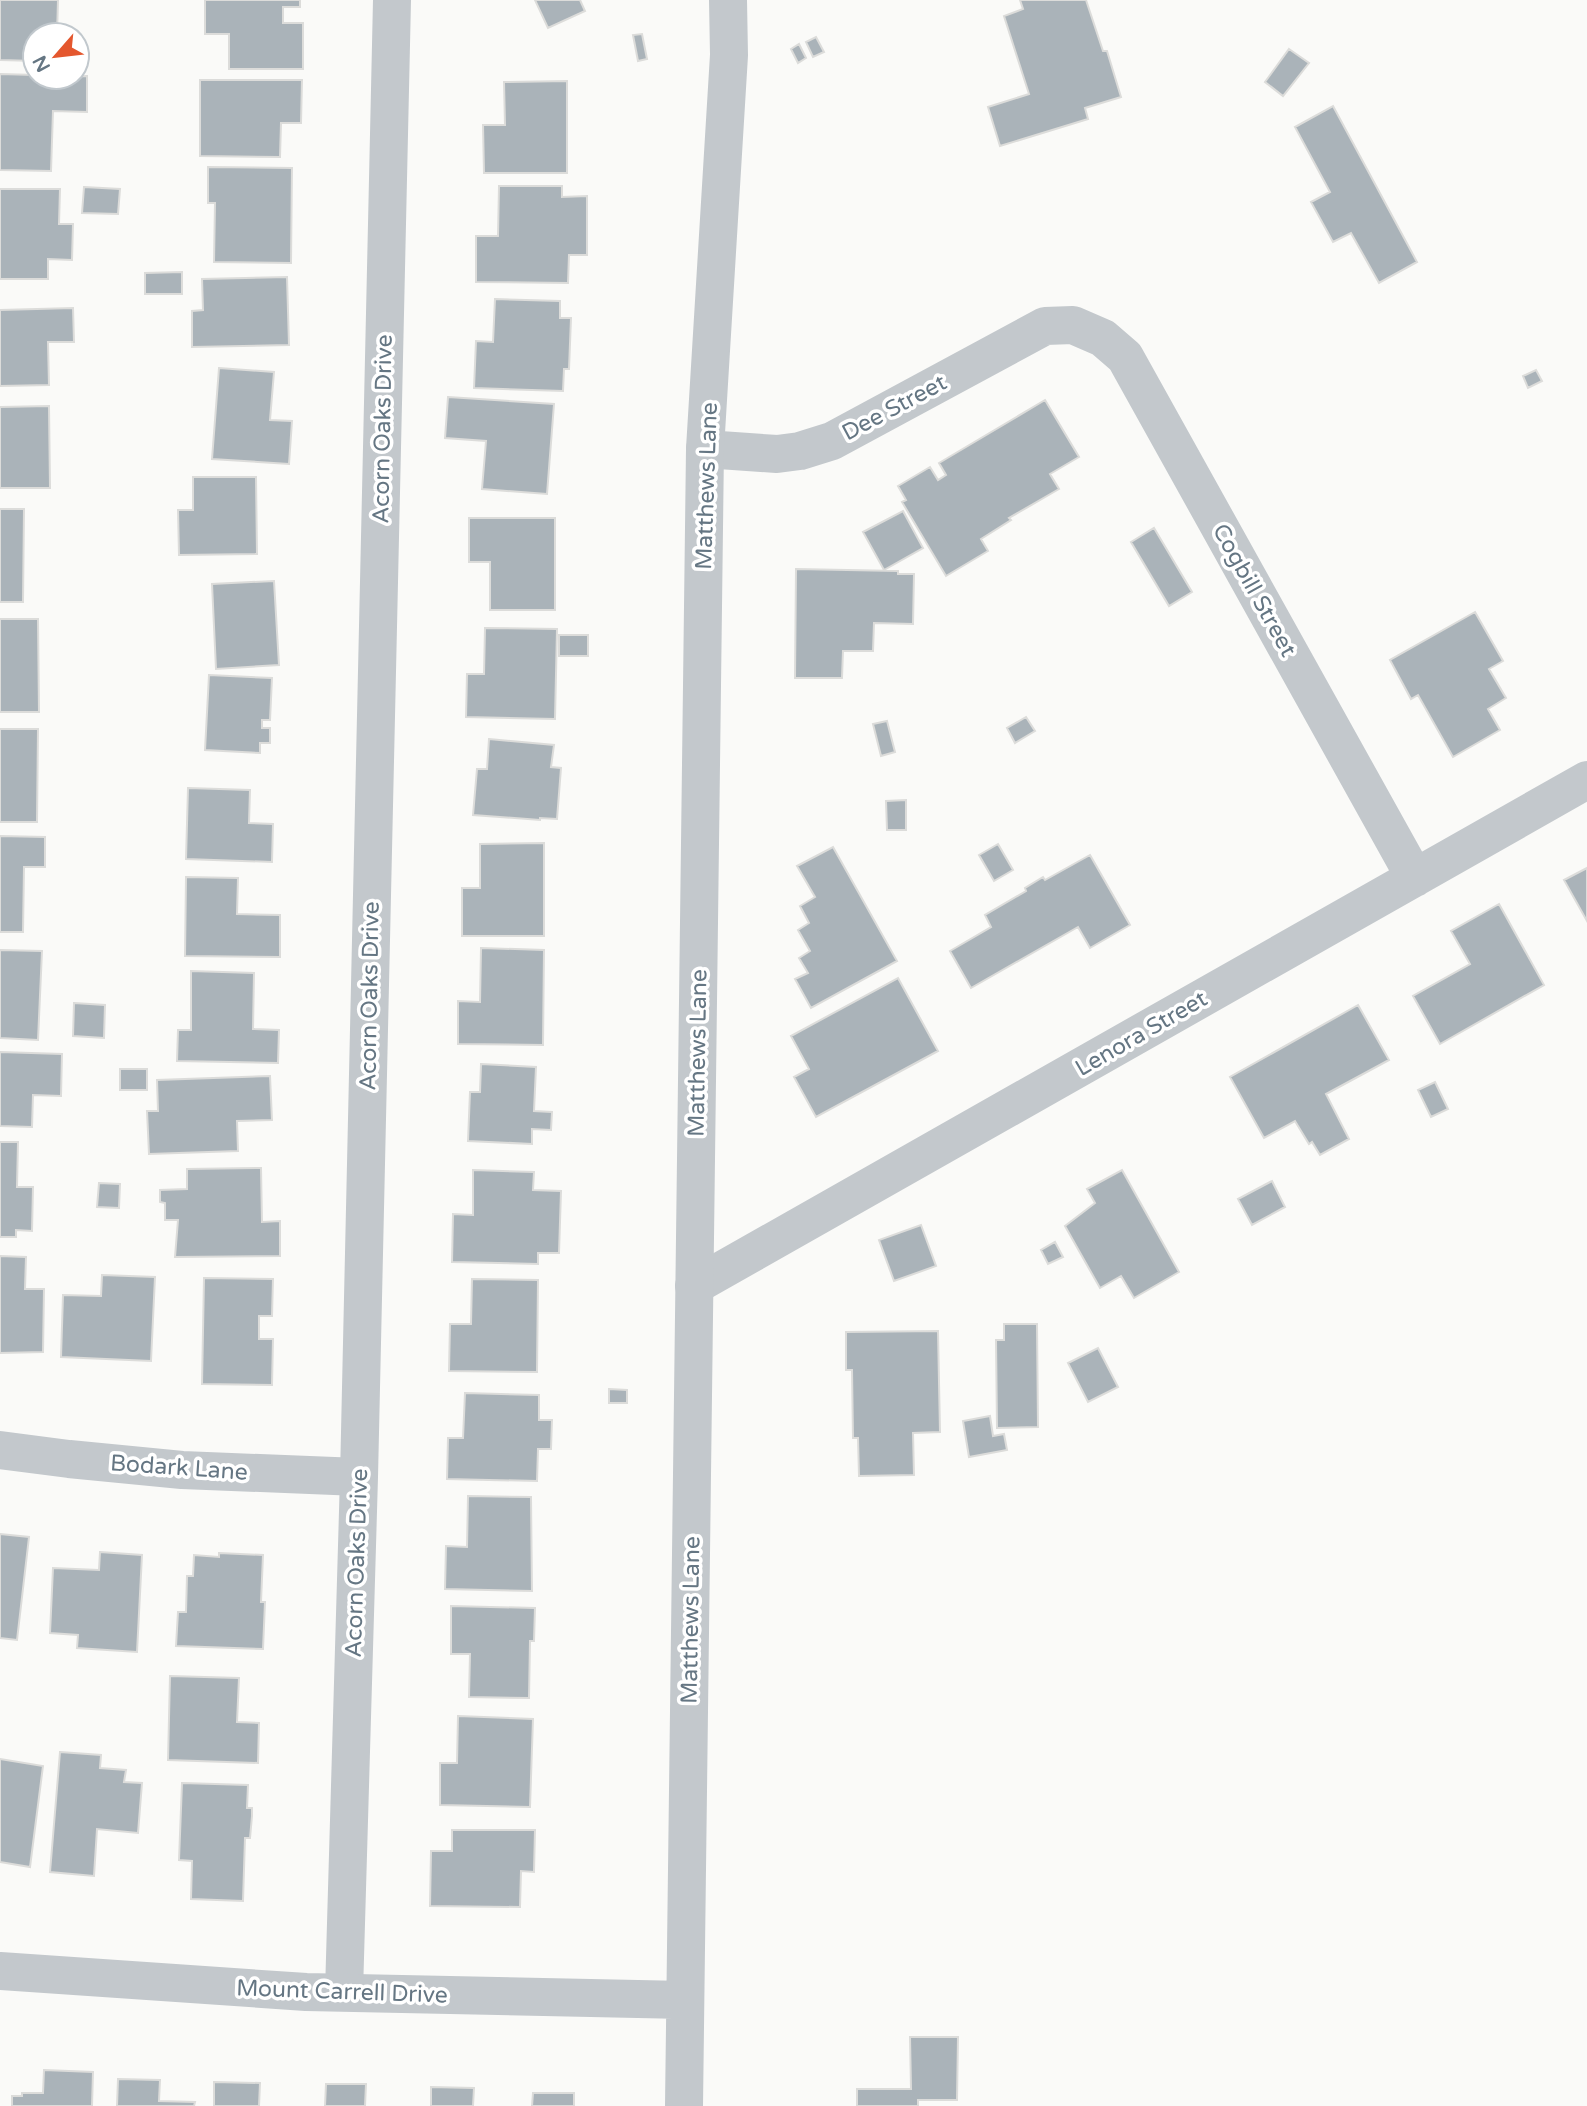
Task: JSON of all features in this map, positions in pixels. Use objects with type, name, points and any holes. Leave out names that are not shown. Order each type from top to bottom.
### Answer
[{"type":"street","name":"Acorn Oaks Drive","points":[[344,1992],[359,1477],[392,0]]},
{"type":"street","name":"Matthews Lane","points":[[684,2106],[705,449],[729,55],[728,0]]},
{"type":"street","name":"Dee Street","points":[[705,449],[778,454],[800,451],[832,441],[1045,326],[1073,325]]},
{"type":"street","name":"Cogbill Street","points":[[1073,325],[1103,338],[1125,357],[1415,878]]},
{"type":"street","name":"Lenora Street","points":[[694,1286],[1587,780]]},
{"type":"street","name":"Bodark Lane","points":[[0,1450],[69,1460],[182,1470],[359,1477]]},
{"type":"street","name":"Mount Carrell Drive","points":[[0,1971],[278,1990],[685,2000]]},
{"type":"building","points":[[0,0],[58,0],[57,21],[21,21],[21,61],[0,60]]},
{"type":"building","points":[[205,0],[300,0],[300,7],[283,7],[283,23],[303,23],[303,69],[229,69],[229,34],[205,34]]},
{"type":"building","points":[[535,0],[580,0],[585,11],[548,28]]},
{"type":"building","points":[[1020,0],[1086,0],[1103,51],[1107,51],[1121,97],[1085,108],[1088,119],[1000,146],[988,107],[1029,94],[1004,16],[1023,9]]},
{"type":"building","points":[[642,34],[647,59],[638,61],[633,35]]},
{"type":"building","points":[[816,37],[824,52],[813,57],[806,42]]},
{"type":"building","points":[[799,44],[806,58],[798,63],[791,49]]},
{"type":"building","points":[[1289,49],[1309,63],[1283,96],[1265,82]]},
{"type":"building","points":[[0,74],[21,75],[21,91],[87,91],[87,112],[53,111],[51,171],[0,170]]},
{"type":"building","points":[[200,80],[302,80],[301,123],[281,123],[280,157],[200,156]]},
{"type":"building","points":[[567,81],[567,173],[484,173],[483,125],[505,125],[504,82]]},
{"type":"building","points":[[1333,106],[1417,262],[1379,283],[1351,233],[1333,242],[1311,202],[1330,192],[1295,127]]},
{"type":"building","points":[[208,167],[292,168],[291,263],[214,262],[215,203],[208,203]]},
{"type":"building","points":[[499,186],[562,186],[562,197],[587,196],[587,255],[569,255],[568,283],[476,282],[476,236],[498,236]]},
{"type":"building","points":[[84,187],[120,189],[118,214],[82,213]]},
{"type":"building","points":[[0,189],[60,189],[59,224],[73,224],[72,260],[48,259],[48,279],[0,279]]},
{"type":"building","points":[[182,272],[182,294],[145,294],[145,273]]},
{"type":"building","points":[[287,277],[289,345],[192,347],[192,311],[203,310],[202,279]]},
{"type":"building","points":[[495,299],[560,301],[560,318],[571,318],[569,369],[564,369],[563,391],[474,388],[476,341],[493,342]]},
{"type":"building","points":[[73,308],[74,342],[48,342],[49,385],[0,386],[0,310]]},
{"type":"building","points":[[219,368],[274,372],[270,420],[292,421],[289,464],[212,459]]},
{"type":"building","points":[[1536,370],[1542,381],[1528,388],[1523,376]]},
{"type":"building","points":[[448,397],[554,404],[547,494],[482,489],[486,441],[445,438]]},
{"type":"building","points":[[1045,400],[1079,457],[1050,474],[1059,489],[1009,518],[1011,520],[981,539],[988,551],[946,576],[902,502],[906,500],[898,486],[930,467],[938,480],[946,475],[939,463]]},
{"type":"building","points":[[49,406],[50,488],[0,488],[0,407]]},
{"type":"building","points":[[193,477],[256,477],[257,554],[179,555],[178,510],[193,510]]},
{"type":"building","points":[[0,509],[24,509],[23,602],[0,602]]},
{"type":"building","points":[[903,511],[923,548],[884,570],[863,532]]},
{"type":"building","points":[[469,518],[555,518],[555,610],[490,610],[490,562],[469,562]]},
{"type":"building","points":[[1154,528],[1192,592],[1169,606],[1131,542]]},
{"type":"building","points":[[796,569],[898,571],[898,574],[914,574],[913,624],[874,623],[873,651],[843,651],[842,678],[795,678]]},
{"type":"building","points":[[274,581],[279,665],[216,669],[212,584]]},
{"type":"building","points":[[1475,612],[1503,661],[1489,669],[1506,698],[1488,709],[1500,730],[1453,757],[1418,695],[1411,699],[1390,660]]},
{"type":"building","points":[[0,619],[38,619],[39,712],[0,712]]},
{"type":"building","points":[[485,628],[557,629],[555,719],[466,717],[467,674],[484,674]]},
{"type":"building","points":[[559,635],[588,635],[588,656],[559,656]]},
{"type":"building","points":[[209,675],[272,678],[270,720],[262,720],[262,728],[270,728],[270,743],[260,743],[260,753],[205,750]]},
{"type":"building","points":[[1026,717],[1035,731],[1015,743],[1007,728]]},
{"type":"building","points":[[887,721],[895,752],[881,756],[873,724]]},
{"type":"building","points":[[0,729],[38,729],[37,822],[0,822]]},
{"type":"building","points":[[489,739],[554,745],[551,767],[561,768],[557,819],[473,815],[477,769],[487,769]]},
{"type":"building","points":[[188,788],[250,790],[249,823],[273,824],[272,862],[186,859]]},
{"type":"building","points":[[906,800],[906,830],[887,830],[886,801]]},
{"type":"building","points":[[0,836],[45,837],[45,867],[24,867],[23,932],[0,932]]},
{"type":"building","points":[[544,843],[544,936],[462,936],[462,888],[480,888],[480,844]]},
{"type":"building","points":[[998,844],[1013,870],[994,881],[979,855]]},
{"type":"building","points":[[833,847],[897,961],[811,1008],[795,979],[808,973],[799,958],[810,951],[798,930],[809,923],[800,906],[815,897],[797,866]]},
{"type":"building","points":[[1090,855],[1130,925],[1090,948],[1078,927],[971,988],[950,951],[991,927],[985,915],[1026,891],[1025,888],[1043,877],[1045,880]]},
{"type":"building","points":[[1587,868],[1587,921],[1564,880]]},
{"type":"building","points":[[186,877],[238,878],[237,914],[280,915],[280,957],[185,956]]},
{"type":"building","points":[[1499,904],[1544,985],[1440,1044],[1413,996],[1470,964],[1451,931]]},
{"type":"building","points":[[481,948],[544,950],[543,1045],[458,1044],[458,1001],[480,1002]]},
{"type":"building","points":[[0,950],[42,951],[38,1040],[0,1038]]},
{"type":"building","points":[[191,971],[254,973],[253,1029],[279,1030],[278,1063],[177,1061],[178,1030],[191,1030]]},
{"type":"building","points":[[898,978],[938,1051],[816,1117],[794,1077],[809,1069],[791,1036]]},
{"type":"building","points":[[74,1003],[105,1005],[104,1038],[73,1036]]},
{"type":"building","points":[[1358,1005],[1389,1060],[1326,1094],[1349,1139],[1320,1155],[1312,1142],[1309,1144],[1295,1121],[1264,1138],[1230,1077]]},
{"type":"building","points":[[0,1052],[62,1054],[61,1096],[33,1095],[32,1127],[0,1126]]},
{"type":"building","points":[[481,1064],[536,1067],[534,1111],[552,1112],[551,1130],[532,1129],[532,1144],[468,1141],[470,1092],[480,1092]]},
{"type":"building","points":[[120,1069],[147,1069],[147,1090],[120,1090]]},
{"type":"building","points":[[270,1076],[272,1120],[237,1121],[238,1151],[149,1154],[147,1111],[158,1111],[157,1080]]},
{"type":"building","points":[[1435,1082],[1448,1109],[1431,1117],[1418,1090]]},
{"type":"building","points":[[0,1142],[18,1142],[17,1187],[33,1187],[32,1231],[16,1230],[16,1237],[0,1237]]},
{"type":"building","points":[[261,1168],[262,1222],[280,1221],[280,1256],[175,1257],[178,1220],[165,1220],[165,1203],[160,1202],[160,1190],[187,1189],[187,1169]]},
{"type":"building","points":[[473,1170],[534,1172],[533,1190],[561,1191],[559,1253],[538,1253],[538,1264],[452,1262],[453,1214],[473,1215]]},
{"type":"building","points":[[1122,1170],[1179,1272],[1134,1298],[1121,1276],[1100,1288],[1065,1226],[1095,1203],[1087,1189]]},
{"type":"building","points":[[1272,1181],[1285,1207],[1252,1225],[1238,1199]]},
{"type":"building","points":[[99,1183],[120,1184],[119,1208],[97,1207]]},
{"type":"building","points":[[921,1225],[936,1266],[894,1281],[879,1240]]},
{"type":"building","points":[[1055,1242],[1063,1257],[1048,1264],[1041,1250]]},
{"type":"building","points":[[0,1256],[26,1257],[25,1289],[44,1289],[43,1352],[0,1353]]},
{"type":"building","points":[[102,1275],[155,1277],[151,1361],[61,1357],[63,1295],[101,1296]]},
{"type":"building","points":[[204,1278],[273,1279],[272,1316],[259,1316],[259,1339],[273,1339],[272,1385],[202,1384]]},
{"type":"building","points":[[472,1279],[538,1280],[537,1372],[449,1371],[450,1324],[471,1324]]},
{"type":"building","points":[[1004,1324],[1037,1324],[1038,1427],[997,1428],[996,1340],[1004,1340]]},
{"type":"building","points":[[938,1331],[940,1432],[913,1433],[914,1475],[859,1476],[858,1438],[853,1438],[852,1370],[846,1370],[846,1332]]},
{"type":"building","points":[[1098,1348],[1118,1387],[1088,1402],[1068,1363]]},
{"type":"building","points":[[609,1389],[627,1390],[627,1403],[609,1403]]},
{"type":"building","points":[[465,1393],[539,1395],[539,1420],[552,1420],[551,1449],[538,1449],[537,1481],[447,1479],[448,1438],[463,1438]]},
{"type":"building","points":[[990,1416],[993,1436],[1004,1434],[1007,1450],[969,1457],[963,1421]]},
{"type":"building","points":[[468,1496],[531,1497],[532,1591],[445,1589],[446,1546],[467,1547]]},
{"type":"building","points":[[0,1534],[29,1537],[17,1640],[0,1638]]},
{"type":"building","points":[[100,1552],[142,1555],[137,1652],[77,1648],[78,1635],[50,1633],[53,1568],[99,1570]]},
{"type":"building","points":[[219,1553],[263,1555],[263,1649],[176,1646],[178,1612],[186,1612],[187,1576],[193,1576],[194,1555],[219,1557]]},
{"type":"building","points":[[451,1606],[535,1608],[534,1641],[530,1641],[529,1698],[469,1697],[470,1654],[451,1654]]},
{"type":"building","points":[[170,1676],[239,1678],[237,1722],[259,1723],[258,1763],[168,1760]]},
{"type":"building","points":[[458,1716],[533,1719],[530,1807],[440,1805],[440,1763],[457,1763]]},
{"type":"building","points":[[60,1752],[101,1755],[100,1768],[126,1770],[124,1782],[142,1783],[138,1833],[97,1829],[94,1876],[50,1872]]},
{"type":"building","points":[[0,1759],[43,1766],[30,1867],[0,1862]]},
{"type":"building","points":[[182,1783],[248,1785],[247,1808],[252,1808],[252,1816],[250,1838],[245,1838],[243,1901],[191,1899],[192,1861],[179,1860]]},
{"type":"building","points":[[452,1830],[535,1830],[534,1872],[521,1871],[520,1907],[430,1906],[431,1851],[452,1851]]},
{"type":"building","points":[[910,2037],[958,2037],[957,2100],[918,2100],[918,2106],[857,2106],[857,2089],[911,2089]]},
{"type":"building","points":[[44,2070],[93,2072],[92,2106],[12,2106],[12,2096],[43,2093]]},
{"type":"building","points":[[118,2079],[160,2080],[159,2101],[195,2102],[194,2106],[117,2106]]},
{"type":"building","points":[[214,2082],[260,2083],[259,2106],[214,2106]]},
{"type":"building","points":[[326,2084],[366,2084],[365,2106],[325,2106]]},
{"type":"building","points":[[431,2087],[474,2088],[473,2106],[431,2106]]},
{"type":"building","points":[[533,2093],[574,2093],[574,2106],[532,2106]]}]
